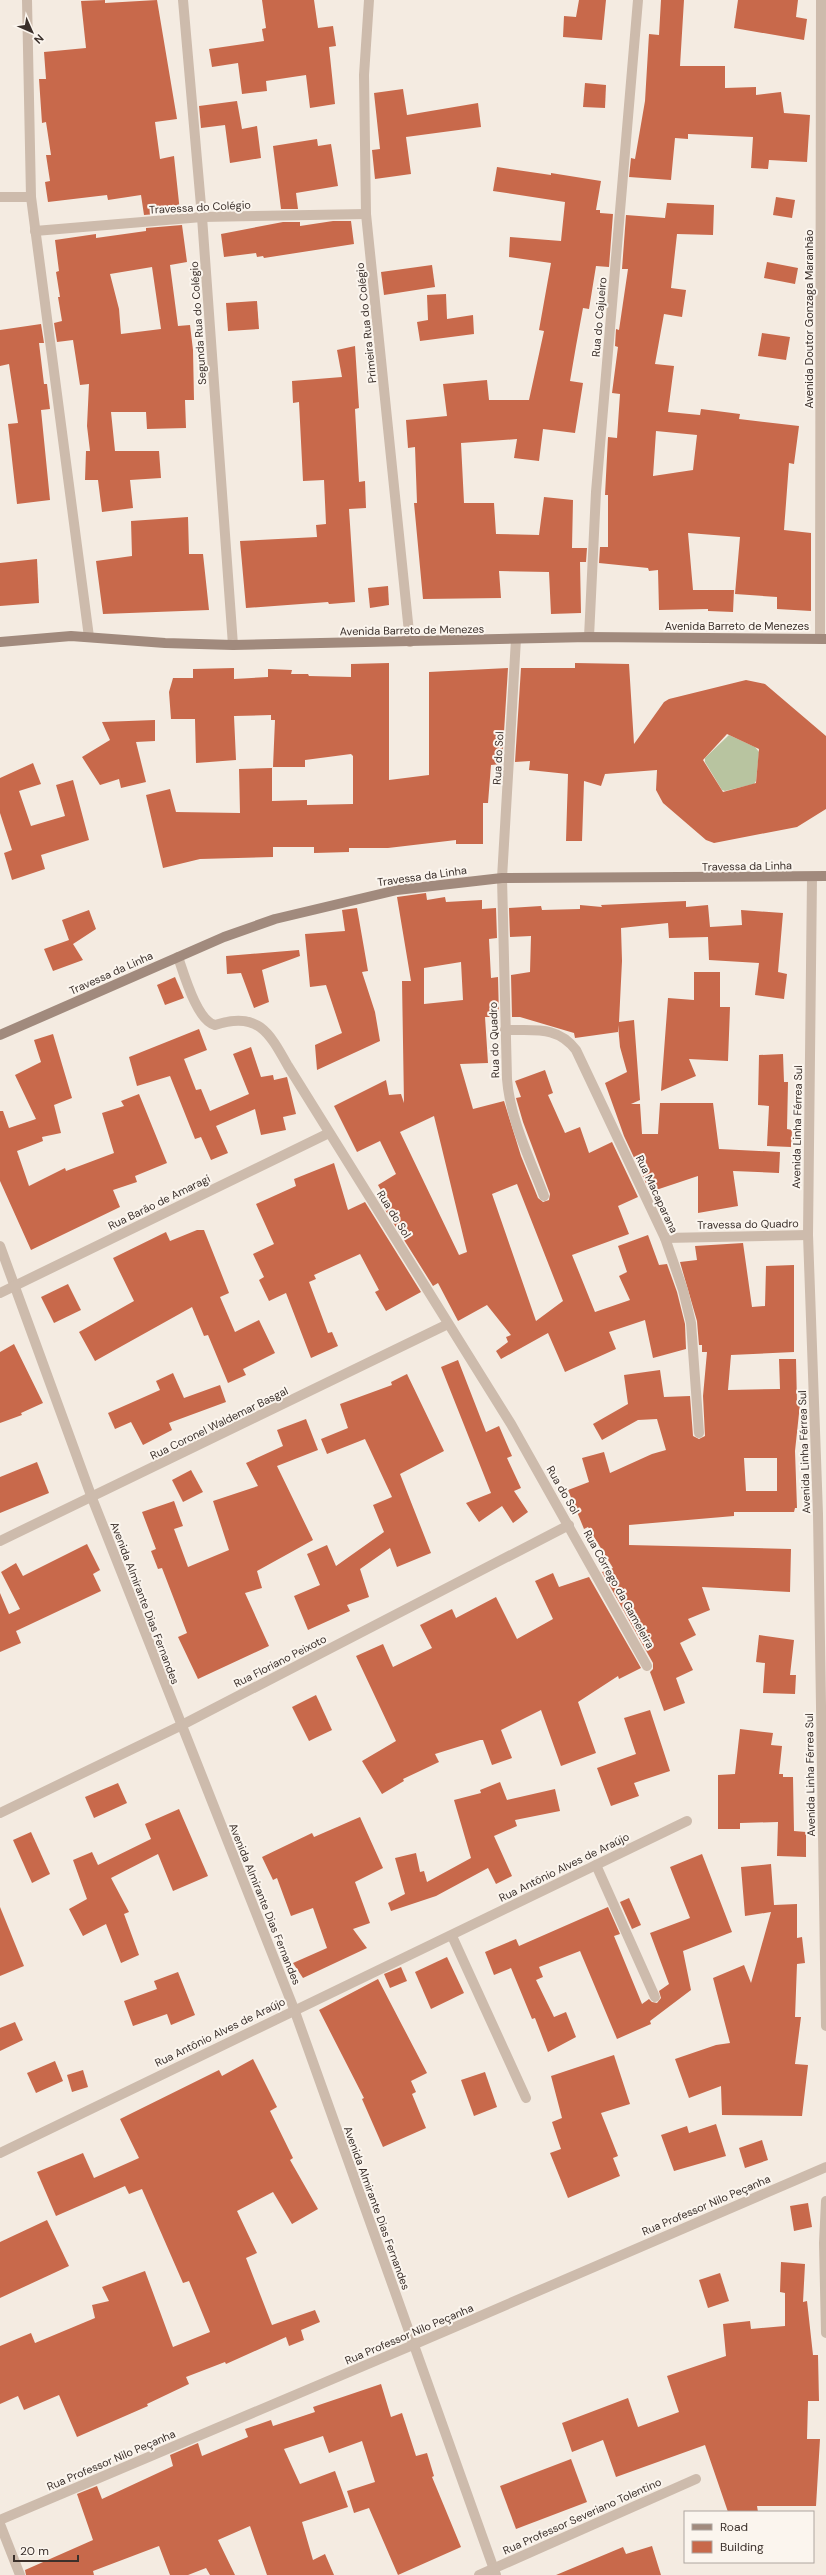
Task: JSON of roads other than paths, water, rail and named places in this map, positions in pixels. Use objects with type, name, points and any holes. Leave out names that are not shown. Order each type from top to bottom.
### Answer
[{"type":"main road","name":"Avenida Barreto de Menezes","points":[[0,642],[48,636],[88,637],[165,644],[233,645],[589,637],[823,639]]},
{"type":"main road","name":"Travessa da Linha","points":[[0,1035],[178,957],[275,919],[397,890],[502,878],[826,876]]},
{"type":"street","points":[[27,0],[32,197],[35,231],[88,637]]},
{"type":"street","name":"Segunda Rua do Colégio","points":[[183,0],[202,217],[233,645]]},
{"type":"street","name":"Primeira Rua do Colégio","points":[[369,0],[364,75],[366,214],[410,642]]},
{"type":"street","name":"Rua do Cajueiro","points":[[589,637],[597,484],[638,0]]},
{"type":"street","name":"Avenida Doutor Gonzaga Maranhão","points":[[821,0],[823,639]]},
{"type":"street","points":[[0,197],[32,197]]},
{"type":"street","name":"Travessa do Colégio","points":[[35,231],[202,217],[366,214]]},
{"type":"street","name":"Rua do Sol","points":[[502,878],[516,639]]},
{"type":"street","name":"Avenida Linha Férrea Sul","points":[[812,877],[808,1235],[818,1522],[826,2026]]},
{"type":"street","name":"Rua do Quadro","points":[[502,878],[505,1030],[508,1090],[544,1196]]},
{"type":"street","name":"Rua do Sol","points":[[178,957],[203,1017],[216,1025],[237,1019],[245,1021],[269,1034],[510,1424],[570,1525]]},
{"type":"street","name":"Rua Macaparana","points":[[505,1030],[549,1032],[563,1036],[576,1050],[665,1238],[683,1290],[691,1323],[699,1433]]},
{"type":"street","name":"Rua Barão de Amaragi","points":[[0,1293],[329,1133]]},
{"type":"street","name":"Travessa do Quadro","points":[[665,1238],[808,1235]]},
{"type":"street","name":"Avenida Almirante Dias Fernandes","points":[[0,1246],[92,1498],[180,1726],[294,2009],[494,2572]]},
{"type":"street","name":"Rua Coronel Waldemar Basgal","points":[[0,1541],[92,1498],[448,1324]]},
{"type":"street","name":"Rua Córrego da Gameleira","points":[[570,1525],[647,1666]]},
{"type":"street","name":"Rua Floriano Peixoto","points":[[0,1813],[180,1726],[570,1525]]},
{"type":"street","name":"Rua Antônio Alves de Araújo","points":[[0,2153],[294,2009],[452,1936],[687,1821]]},
{"type":"street","points":[[596,1865],[655,1997]]},
{"type":"street","points":[[452,1936],[526,2098]]},
{"type":"street","name":"Rua Professor Nilo Peçanha","points":[[0,2520],[413,2345],[826,2167]]},
{"type":"street","points":[[826,2201],[824,2243],[826,2333]]},
{"type":"street","name":"Rua Professor Severiano Tolentino","points":[[479,2575],[494,2572],[696,2479]]},
{"type":"street","points":[[0,2524],[20,2575]]}]
